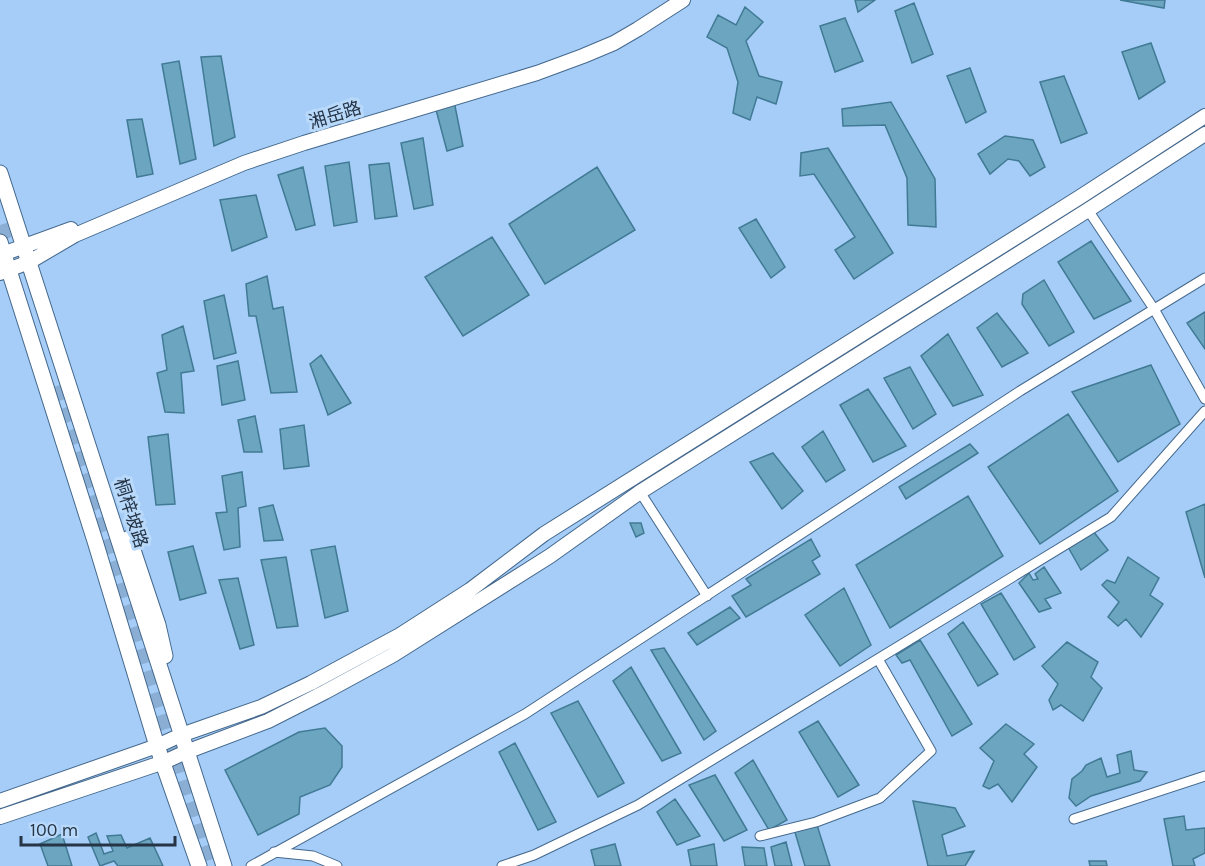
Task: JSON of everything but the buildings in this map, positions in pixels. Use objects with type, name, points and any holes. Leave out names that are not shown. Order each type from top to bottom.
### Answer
[{"type":"main road","name":"湘岳路","points":[[1,250],[24,247],[52,237],[211,169],[285,141],[571,53],[623,30],[671,0]]},
{"type":"main road","name":"湘岳路","points":[[5,271],[29,262],[75,236],[244,163],[583,57],[614,43],[683,0]]},
{"type":"main road","points":[[0,801],[261,707],[400,635],[470,590],[544,534],[1205,116]]},
{"type":"main road","points":[[0,817],[164,762],[268,721],[393,655],[550,556],[640,492],[1205,134]]},
{"type":"main road","name":"桐梓坡路","points":[[0,173],[224,866]]},
{"type":"main road","points":[[1,250],[5,271],[95,542],[157,746],[198,866]]},
{"type":"main road","points":[[129,538],[158,625],[181,735]]},
{"type":"street","points":[[1088,210],[1154,309],[1205,399]]},
{"type":"street","points":[[251,866],[525,714],[1020,391],[1205,278]]},
{"type":"street","points":[[502,866],[534,855],[638,805],[1111,518],[1205,411]]},
{"type":"street","points":[[640,492],[707,596]]},
{"type":"street","points":[[760,836],[816,822],[880,798],[931,751],[878,659]]},
{"type":"street","points":[[1074,819],[1205,776]]},
{"type":"street","points":[[274,852],[313,855],[337,866]]},
{"type":"tunnel","points":[[0,225],[9,253]]},
{"type":"tunnel","points":[[54,387],[118,577],[210,866]]}]
